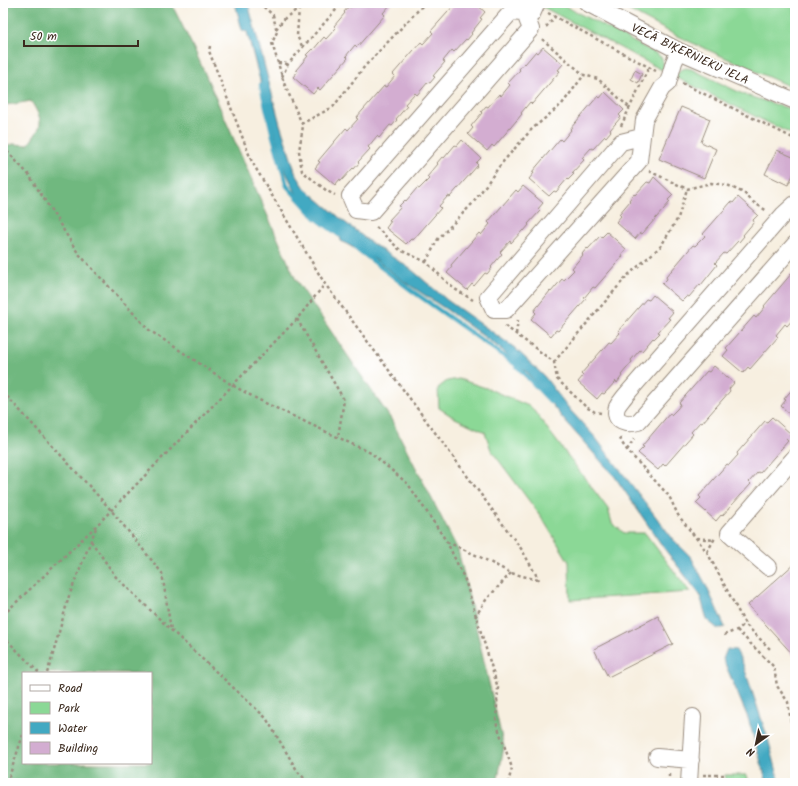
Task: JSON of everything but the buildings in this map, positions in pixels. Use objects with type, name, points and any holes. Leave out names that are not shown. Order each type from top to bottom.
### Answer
[{"type":"street","name":"VECĀ BIĶERNIEKU IELA","points":[[587,3],[676,56],[795,101]]},
{"type":"street","points":[[530,7],[531,29],[372,212],[356,210],[350,196],[511,12],[530,7]]},
{"type":"street","points":[[641,137],[621,142],[488,297],[494,310],[506,310],[639,161],[644,120],[662,88],[668,83],[676,56]]},
{"type":"street","points":[[795,204],[783,215],[625,396],[616,412],[618,419],[624,423],[630,424],[638,422],[795,244]]},
{"type":"street","points":[[768,567],[729,533],[795,456]]},
{"type":"street","points":[[657,757],[690,773],[693,717]]},
{"type":"path","points":[[259,3],[273,15],[277,32],[272,44],[282,77],[303,126],[299,151],[302,171],[327,191],[338,197],[347,206],[356,210],[364,220],[378,228],[400,250],[426,262],[453,288],[485,308],[494,310],[505,326],[554,362],[557,378],[586,408],[595,412],[608,414]]},
{"type":"path","points":[[302,3],[300,8],[297,36],[303,48]]},
{"type":"path","points":[[282,77],[288,64],[342,3]]},
{"type":"path","points":[[301,124],[333,107],[365,66],[425,3]]},
{"type":"path","points":[[276,29],[285,18],[300,8]]},
{"type":"path","points":[[542,31],[555,17]]},
{"type":"path","points":[[538,35],[584,74],[598,80],[644,120]]},
{"type":"path","points":[[210,46],[209,51],[252,162],[325,284],[522,550],[539,580],[511,573],[447,542]]},
{"type":"path","points":[[278,63],[288,64]]},
{"type":"path","points":[[426,262],[438,239],[473,203],[501,164],[532,129],[562,104],[584,74]]},
{"type":"path","points":[[3,147],[29,175],[78,253],[149,330],[232,385],[259,400],[371,453],[408,484],[447,542],[465,580],[475,617],[498,688],[496,722],[512,768],[508,783]]},
{"type":"path","points":[[639,161],[646,170],[687,189],[711,183],[727,185],[744,193],[762,209],[773,214],[783,215]]},
{"type":"path","points":[[554,362],[626,277],[661,246],[678,218],[687,189]]},
{"type":"path","points":[[3,615],[96,526],[297,319],[325,284]]},
{"type":"path","points":[[297,319],[344,400],[338,437]]},
{"type":"path","points":[[3,392],[111,510],[162,573],[171,630]]},
{"type":"path","points":[[620,437],[627,450],[669,496],[678,515],[707,552],[745,624],[770,649]]},
{"type":"path","points":[[47,672],[69,596],[96,526]]},
{"type":"path","points":[[707,552],[717,536]]},
{"type":"path","points":[[697,538],[714,540]]},
{"type":"path","points":[[91,541],[116,577],[266,718],[298,772],[309,783]]},
{"type":"path","points":[[475,617],[486,600],[511,573]]},
{"type":"path","points":[[724,635],[737,630],[745,624]]},
{"type":"path","points":[[737,630],[774,667],[777,686],[788,702],[795,750]]},
{"type":"path","points":[[3,636],[38,672]]},
{"type":"path","points":[[7,783],[22,739]]},
{"type":"path","points":[[690,773],[725,775],[725,783]]},
{"type":"green space","points":[[3,3],[171,3],[195,51],[296,280],[391,419],[458,550],[504,747],[497,783],[3,783],[3,147],[13,144],[28,145],[37,132],[40,123],[38,114],[31,101],[3,105]]},
{"type":"green space","points":[[543,3],[559,3],[657,54],[662,58],[664,67],[662,70],[541,6]]},
{"type":"green space","points":[[615,3],[795,3],[795,89],[677,36]]},
{"type":"green space","points":[[686,68],[745,95],[791,109],[795,113],[795,125],[791,134],[675,77],[680,70]]},
{"type":"green space","points":[[459,379],[489,389],[531,407],[608,509],[612,523],[624,533],[645,533],[690,592],[570,600],[569,562],[542,518],[491,450],[485,432],[453,417],[439,408],[438,388],[447,381]]},
{"type":"green space","points":[[725,775],[747,775],[749,783],[725,783]]},
{"type":"water","points":[[235,3],[248,3],[280,124],[296,174],[305,188],[370,242],[412,270],[447,300],[515,348],[544,376],[571,411],[595,437],[673,539],[691,557],[705,583],[725,627],[718,629],[707,620],[700,595],[663,547],[615,477],[563,419],[527,372],[517,366],[501,349],[447,310],[402,280],[376,260],[341,241],[340,237],[296,197],[297,195],[283,166],[247,32],[242,30]]},
{"type":"water","points":[[727,649],[736,650],[743,664],[769,742],[780,783],[767,783],[748,718],[723,659]]},
{"type":"waterway","points":[[261,85],[287,186],[316,218],[339,235]]},
{"type":"waterway","points":[[356,248],[411,290],[515,364],[551,402]]}]
